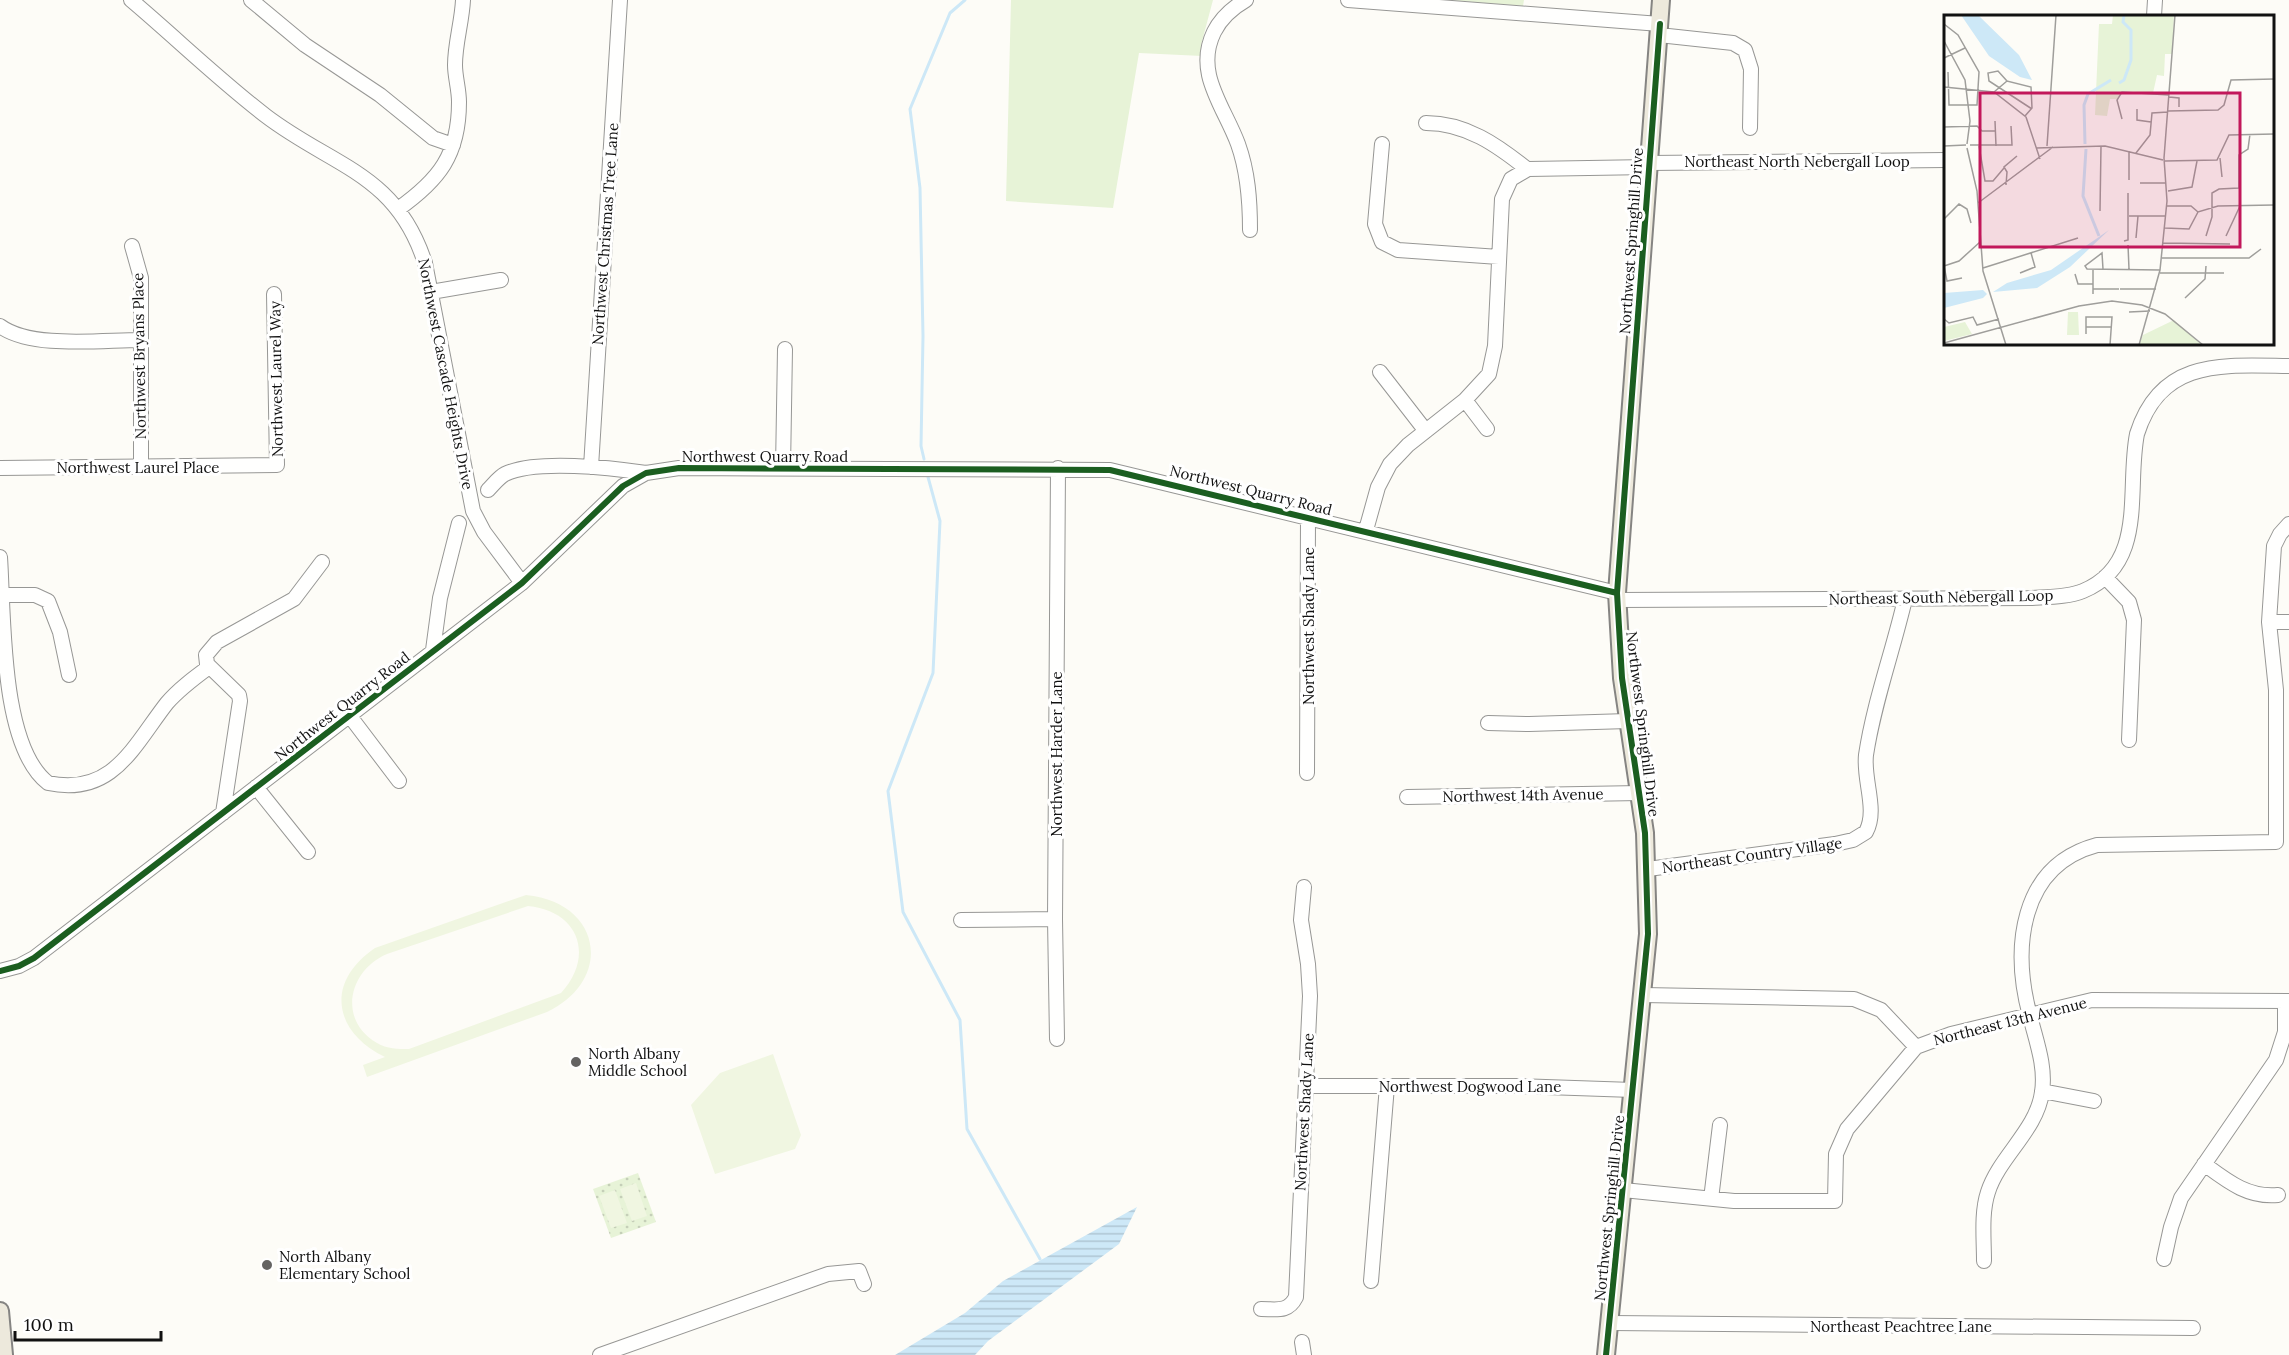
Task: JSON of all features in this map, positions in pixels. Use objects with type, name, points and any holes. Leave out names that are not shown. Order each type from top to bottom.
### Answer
[{"type":"main road","name":"Northwest Springhill Drive","points":[[1606,1355],[1648,934],[1648,869],[1640,793],[1620,657],[1617,596],[1661,0]]},
{"type":"main road","points":[[0,1312],[4,1355]]},
{"type":"street","name":"Northwest Cascade Heights Drive","points":[[131,0],[262,113],[292,136],[362,174],[398,209],[421,251],[473,511],[484,532],[522,583]]},
{"type":"street","points":[[251,0],[305,45],[380,95],[433,138],[453,145]]},
{"type":"street","points":[[398,209],[424,190],[440,172],[453,145],[459,104],[455,57],[464,0]]},
{"type":"street","name":"Northwest Christmas Tree Lane","points":[[591,467],[620,0]]},
{"type":"street","points":[[1246,0],[1235,6],[1217,26],[1210,40],[1207,69],[1215,97],[1231,128],[1243,161],[1249,195],[1250,230]]},
{"type":"street","points":[[1348,0],[1659,30],[1733,43],[1745,50],[1751,69],[1750,128]]},
{"type":"street","points":[[2154,15],[2155,0]]},
{"type":"street","points":[[1366,530],[1383,474],[1399,453],[1465,400],[1489,374],[1493,361],[1501,211],[1505,188],[1511,179],[1527,169],[1497,145],[1468,131],[1444,123],[1426,123]]},
{"type":"street","points":[[1382,144],[1375,224],[1382,242],[1389,248],[1405,251],[1499,257]]},
{"type":"street","name":"Northeast North Nebergall Loop","points":[[1527,169],[1944,160]]},
{"type":"street","name":"Northwest Bryans Place","points":[[132,246],[141,278],[141,467]]},
{"type":"street","points":[[431,292],[501,280]]},
{"type":"street","name":"Northwest Laurel Way","points":[[274,294],[277,465]]},
{"type":"street","points":[[0,326],[11,334],[43,339],[140,340]]},
{"type":"street","points":[[783,468],[785,349]]},
{"type":"street","name":"Northeast South Nebergall Loop","points":[[1617,596],[1905,599],[2046,597],[2081,592],[2105,577],[2127,549],[2136,434],[2142,418],[2157,395],[2177,379],[2202,369],[2235,366],[2289,366]]},
{"type":"street","points":[[1380,372],[1425,430]]},
{"type":"street","points":[[1465,400],[1487,429]]},
{"type":"street","name":"Northwest Laurel Place","points":[[0,468],[277,465]]},
{"type":"street","name":"Northwest Quarry Road","points":[[488,490],[503,475],[520,469],[591,467],[646,473],[679,468],[1096,468],[1138,475],[1366,530],[1617,596]]},
{"type":"street","name":"Northwest Harder Lane","points":[[1057,1039],[1055,919],[1058,468]]},
{"type":"street","name":"Northwest Quarry Road","points":[[0,971],[19,966],[34,958],[522,583],[560,550],[614,494],[646,473]]},
{"type":"street","name":"Northwest Shady Lane","points":[[1307,772],[1308,516]]},
{"type":"street","points":[[433,650],[440,598],[459,523]]},
{"type":"street","points":[[1984,1261],[1984,1215],[1987,1193],[2030,1121],[2042,1091],[2041,1059],[2029,1015],[2021,953],[2026,913],[2041,884],[2061,861],[2083,849],[2110,844],[2276,842],[2276,681],[2269,622],[2274,546],[2280,534],[2289,524]]},
{"type":"street","points":[[0,557],[7,686],[15,725],[34,769],[48,783],[84,784],[109,774],[126,759],[177,692],[209,667]]},
{"type":"street","points":[[223,813],[240,701],[239,695],[209,667],[206,655],[217,642],[294,599],[322,562]]},
{"type":"street","points":[[2105,577],[2128,602],[2134,620],[2129,740]]},
{"type":"street","points":[[3,595],[35,595],[48,601],[60,632],[69,675]]},
{"type":"street","name":"Northeast Country Village","points":[[1648,869],[1835,844],[1853,840],[1866,832],[1871,816],[1866,757],[1905,599]]},
{"type":"street","points":[[2269,622],[2289,622]]},
{"type":"street","points":[[349,715],[399,781]]},
{"type":"street","points":[[1488,723],[1628,721]]},
{"type":"street","points":[[256,787],[308,852]]},
{"type":"street","name":"Northwest 14th Avenue","points":[[1407,797],[1640,793]]},
{"type":"street","name":"Northwest Shady Lane","points":[[1261,1309],[1290,1307],[1296,1297],[1298,1218],[1308,1086],[1310,996],[1301,920],[1304,887]]},
{"type":"street","points":[[961,920],[1055,919]]},
{"type":"street","name":"Northeast 13th Avenue","points":[[1643,995],[1854,999],[1881,1010],[1916,1047],[1952,1034],[2092,1000],[2287,1001]]},
{"type":"street","points":[[2164,1258],[2181,1198],[2276,1059],[2285,1032],[2287,1001]]},
{"type":"street","points":[[1623,1190],[1711,1198],[1835,1202],[1834,1166],[1840,1143],[1857,1116],[1916,1047]]},
{"type":"street","name":"Northwest Dogwood Lane","points":[[1308,1086],[1633,1089]]},
{"type":"street","points":[[1371,1281],[1387,1086]]},
{"type":"street","points":[[2042,1091],[2094,1101]]},
{"type":"street","points":[[1711,1198],[1720,1125]]},
{"type":"street","points":[[2204,1164],[2244,1191],[2255,1195],[2278,1195]]},
{"type":"street","points":[[600,1355],[828,1274],[859,1271],[864,1284]]},
{"type":"street","name":"Northeast Peachtree Lane","points":[[1610,1323],[2193,1328]]},
{"type":"green space","points":[[1011,0],[1213,0],[1201,45],[1202,56],[1139,53],[1113,208],[1006,201]]},
{"type":"green space","points":[[1449,0],[1524,0],[1523,6]]},
{"type":"green space","points":[[526,895],[551,901],[570,912],[584,926],[590,944],[590,962],[583,981],[569,998],[547,1012],[367,1077],[363,1065],[385,1057],[368,1047],[354,1034],[346,1020],[342,1006],[342,991],[348,976],[359,961],[375,948]],"holes":[[[528,906],[559,916],[570,926],[579,951],[571,979],[561,993],[409,1049],[393,1048],[377,1043],[364,1033],[356,1022],[353,996],[364,971],[374,961],[387,954]]]},
{"type":"green space","points":[[773,1054],[801,1135],[795,1149],[715,1174],[691,1105],[720,1073]]},
{"type":"green space","points":[[638,1173],[656,1222],[611,1238],[593,1189]]},
{"type":"green space","points":[[636,1183],[647,1216],[632,1221],[620,1189]]},
{"type":"green space","points":[[615,1190],[627,1223],[611,1228],[599,1196]]},
{"type":"water","points":[[1137,1207],[1119,1244],[988,1341],[975,1355],[895,1355],[965,1313],[1003,1281]]},
{"type":"waterway","points":[[924,459],[921,446],[923,336],[920,188],[910,109],[950,13],[965,0]]},
{"type":"waterway","points":[[928,477],[940,521],[933,673],[888,791],[903,912],[960,1020],[967,1129],[1040,1259]]},
{"type":"cycle path","points":[[1606,1355],[1648,934],[1645,833],[1622,678],[1617,593],[1660,24]]},
{"type":"cycle path","points":[[0,971],[19,966],[34,958],[522,583],[623,486],[646,473],[679,468],[1110,470],[1617,593]]},
{"type":"place","name":"North Albany Middle School","points":[[576,1062]]},
{"type":"place","name":"North Albany Elementary School","points":[[267,1265]]}]
